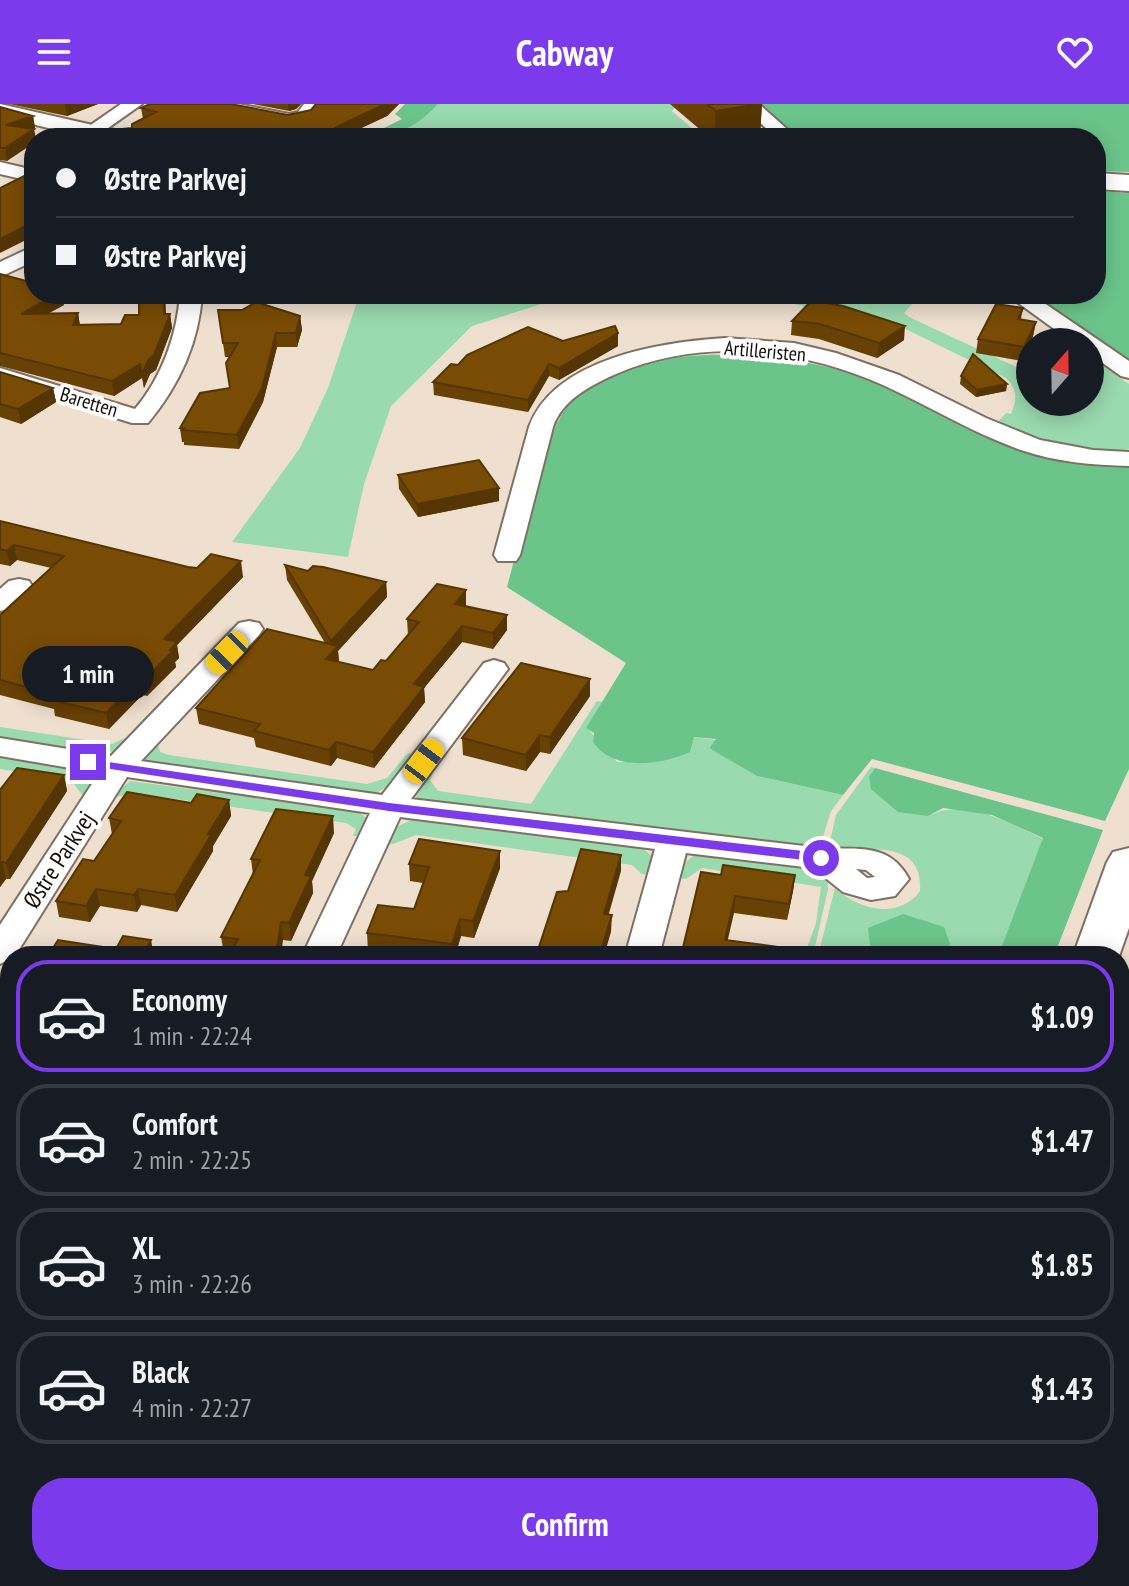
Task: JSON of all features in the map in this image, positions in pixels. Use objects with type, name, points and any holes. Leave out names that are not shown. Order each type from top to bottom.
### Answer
[{"type":"street","points":[[97,128],[133,104]]},
{"type":"street","points":[[210,104],[289,119],[304,116],[314,104]]},
{"type":"street","points":[[748,104],[776,128]]},
{"type":"street","points":[[0,109],[63,128]]},
{"type":"street","points":[[0,168],[24,172]]},
{"type":"street","points":[[1106,182],[1129,183]]},
{"type":"street","points":[[0,271],[24,258]]},
{"type":"street","name":"Baretten","points":[[0,375],[140,418],[154,403],[177,355],[189,304]]},
{"type":"street","points":[[1031,304],[1066,328]]},
{"type":"street","name":"Artilleristen","points":[[507,555],[545,416],[570,389],[603,370],[646,355],[685,349],[751,346],[804,352],[851,364],[891,379],[1006,438],[1062,456],[1129,459]]},
{"type":"street","points":[[1104,354],[1129,371]]},
{"type":"street","name":"Østre Parkvej","points":[[4,946],[118,767],[249,629]]},
{"type":"street","points":[[324,946],[389,807],[494,669]]},
{"type":"street","points":[[0,747],[389,807],[821,858]]},
{"type":"street","points":[[645,946],[673,842]]},
{"type":"street","points":[[1100,946],[1129,862]]},
{"type":"green space","points":[[405,104],[438,104],[409,128],[384,128],[402,119],[395,114]]},
{"type":"green space","points":[[438,104],[693,104],[675,107],[672,111],[692,128],[406,128]]},
{"type":"green space","points":[[755,104],[1129,104],[1129,172],[1106,171],[1106,128],[783,128]]},
{"type":"green space","points":[[1106,192],[1129,193],[1129,363],[1104,346],[1104,328],[1078,328],[1043,304],[1106,304]]},
{"type":"green space","points":[[356,304],[541,304],[472,326],[391,406],[364,484],[348,557],[232,542],[300,448],[328,388]]},
{"type":"green space","points":[[795,304],[912,304],[904,313],[911,318],[1016,367],[1016,416],[1104,416],[1104,367],[1129,384],[1129,449],[1078,450],[1045,442],[998,422],[1006,413],[1011,414],[1014,403],[1013,387],[1006,378],[883,318],[852,317]]},
{"type":"green space","points":[[752,354],[857,375],[1026,450],[1058,459],[1129,466],[1129,769],[1105,821],[872,759],[843,795],[757,776],[709,748],[716,739],[694,737],[690,752],[665,760],[638,763],[613,758],[593,742],[594,733],[586,728],[626,663],[507,587],[534,486],[553,432],[575,397],[614,372],[682,357]]},
{"type":"green space","points":[[597,701],[602,702],[587,728],[617,762],[675,758],[694,737],[716,740],[709,747],[757,776],[843,795],[831,811],[820,846],[806,847],[416,800],[417,788],[427,772],[433,774],[430,780],[438,791],[531,804]]},
{"type":"green space","points":[[147,715],[151,717],[116,750],[99,755],[0,738],[0,727],[112,744],[129,736]]},
{"type":"green space","points":[[157,736],[164,739],[158,745],[160,752],[169,755],[367,784],[387,778],[408,753],[413,754],[389,784],[370,795],[142,761],[144,750]]},
{"type":"green space","points":[[0,757],[94,774],[97,785],[83,807],[76,808],[83,796],[72,781],[0,769]]},
{"type":"green space","points":[[871,767],[875,768],[869,778],[928,816],[942,811],[971,810],[1001,819],[1043,839],[1002,946],[820,946],[835,888],[855,902],[878,909],[901,906],[920,891],[919,873],[912,861],[901,854],[888,850],[829,846],[836,815]]},
{"type":"green space","points":[[875,768],[1103,830],[1058,946],[1002,946],[1043,838],[992,815],[943,808],[928,816],[898,812],[871,789],[869,777]]},
{"type":"green space","points":[[130,781],[359,812],[366,818],[367,825],[360,836],[353,836],[356,829],[346,823],[133,793],[111,798]]},
{"type":"green space","points":[[411,820],[642,848],[656,859],[652,875],[642,874],[632,865],[416,835],[393,844],[387,843],[396,827]]},
{"type":"green space","points":[[696,854],[813,868],[827,876],[828,889],[815,946],[808,946],[816,923],[821,887],[702,868],[686,879],[679,878],[683,864]]},
{"type":"green space","points":[[903,914],[944,927],[950,944],[870,946],[868,928]]},
{"type":"building","points":[[150,104],[231,104],[288,115],[311,110],[316,104],[385,104],[336,128],[132,128],[132,124],[156,112],[141,108]]},
{"type":"building","points":[[707,104],[760,104],[716,111]]},
{"type":"building","points":[[0,107],[33,116],[6,125],[27,128],[24,128],[24,136],[0,148]]},
{"type":"building","points":[[24,176],[24,227],[0,239],[0,188]]},
{"type":"building","points":[[0,274],[24,280],[24,304],[38,304],[21,314],[78,313],[73,325],[121,324],[125,315],[139,315],[139,304],[164,304],[164,314],[170,314],[154,355],[148,360],[142,374],[140,364],[112,381],[0,353]]},
{"type":"building","points":[[252,304],[262,304],[300,316],[296,333],[276,333],[262,388],[237,435],[182,430],[184,428],[180,428],[200,393],[230,388],[226,363],[238,343],[223,343],[218,310],[242,310]]},
{"type":"building","points":[[808,304],[833,304],[905,326],[879,343],[820,324],[792,321]]},
{"type":"building","points":[[996,304],[1023,308],[1018,319],[1036,322],[1033,328],[1016,328],[1016,346],[978,339]]},
{"type":"building","points":[[615,326],[618,333],[559,368],[549,364],[528,400],[433,382],[451,364],[458,365],[467,355],[528,327],[563,341]]},
{"type":"building","points":[[973,354],[1007,384],[977,390],[961,376]]},
{"type":"building","points":[[0,372],[53,388],[18,409],[0,404]]},
{"type":"building","points":[[479,460],[499,488],[417,504],[398,475]]},
{"type":"building","points":[[0,521],[188,567],[197,568],[211,554],[241,561],[164,639],[177,642],[170,650],[173,651],[144,680],[139,679],[106,713],[52,700],[57,695],[0,680],[0,615],[64,556],[14,545],[7,551],[0,549]]},
{"type":"building","points":[[285,565],[308,571],[313,566],[323,567],[386,582],[331,641]]},
{"type":"building","points":[[437,584],[466,590],[455,604],[507,615],[493,633],[462,626],[414,684],[424,687],[373,752],[336,742],[329,750],[254,731],[260,724],[196,708],[267,629],[338,646],[326,659],[373,670],[381,660],[386,661],[419,622],[407,619]]},
{"type":"building","points":[[521,663],[590,679],[550,737],[540,735],[526,755],[462,738]]},
{"type":"building","points":[[17,768],[64,775],[6,863],[0,865],[0,790]]},
{"type":"building","points":[[127,792],[191,803],[197,794],[229,800],[175,895],[138,889],[134,895],[96,889],[86,906],[56,901],[83,859],[94,861],[121,821],[109,818]]},
{"type":"building","points":[[276,809],[333,816],[305,875],[311,876],[289,923],[281,922],[277,946],[234,946],[238,939],[221,937],[260,860],[251,859]]},
{"type":"building","points":[[419,839],[500,851],[473,921],[460,919],[452,944],[367,933],[378,905],[414,909],[429,867],[409,864]]},
{"type":"building","points":[[581,849],[621,855],[604,914],[612,915],[602,946],[539,946],[557,892],[568,891]]},
{"type":"building","points":[[723,865],[795,875],[789,904],[735,896],[725,940],[771,946],[683,946],[701,872],[721,875]]},
{"type":"building","points":[[123,936],[151,940],[148,946],[118,946]]},
{"type":"building","points":[[58,940],[97,946],[54,946]]},
{"type":"route","points":[[88,762],[389,807],[821,858]]}]
